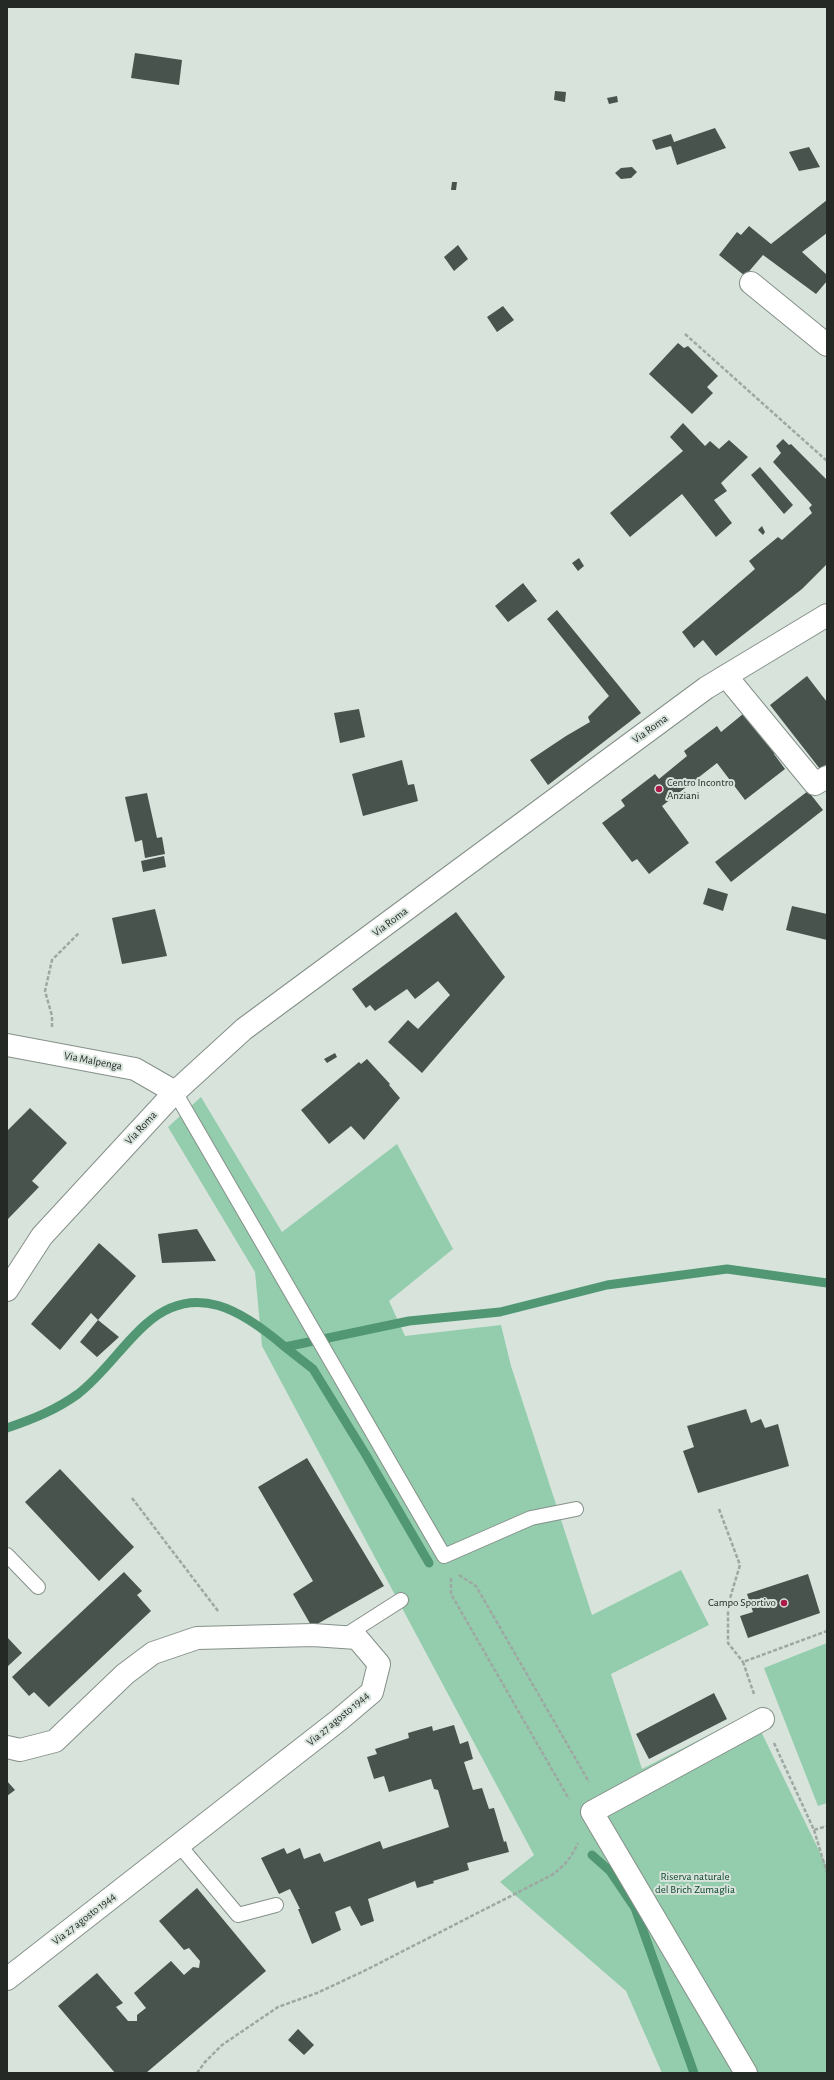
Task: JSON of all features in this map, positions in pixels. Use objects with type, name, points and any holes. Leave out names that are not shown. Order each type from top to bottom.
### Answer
[{"type":"street","points":[[751,283],[827,345]]},
{"type":"street","name":"Via Roma","points":[[7,1290],[42,1236],[175,1092],[244,1029],[706,688],[827,615]]},
{"type":"street","points":[[726,676],[815,784],[827,777]]},
{"type":"street","name":"Via Malpenga","points":[[7,1045],[135,1069],[175,1092]]},
{"type":"street","name":"Via 27 agosto 1944","points":[[7,1747],[20,1750],[55,1741],[126,1674],[153,1653],[197,1638],[313,1635],[357,1638],[378,1664],[372,1692],[339,1720],[7,1979]]},
{"type":"street","points":[[746,2073],[592,1812],[763,1718]]},
{"type":"lane","points":[[175,1092],[444,1556],[532,1518],[576,1509]]},
{"type":"lane","points":[[7,1555],[38,1587]]},
{"type":"lane","points":[[343,1637],[400,1600]]},
{"type":"lane","points":[[179,1845],[238,1915],[276,1905]]},
{"type":"path","points":[[685,334],[827,461]]},
{"type":"path","points":[[51,1053],[52,1016],[45,991],[52,960],[79,933]]},
{"type":"path","points":[[132,1498],[238,1637]]},
{"type":"path","points":[[719,1509],[740,1565],[728,1605],[728,1643],[743,1662]]},
{"type":"path","points":[[197,2073],[222,2044],[278,2007],[317,1993],[364,1971],[550,1876],[568,1861],[579,1842],[586,1819],[592,1812],[590,1783],[476,1586],[452,1570],[444,1556]]},
{"type":"path","points":[[452,1570],[451,1594],[567,1798],[592,1812]]},
{"type":"path","points":[[814,1830],[827,1873]]},
{"type":"green space","name":"Riserva naturale del Brich Zumaglia","points":[[201,1097],[282,1232],[397,1144],[453,1249],[389,1301],[405,1336],[501,1325],[511,1366],[592,1615],[681,1570],[709,1625],[611,1674],[642,1769],[752,1713],[827,1867],[827,2073],[662,2073],[626,1991],[500,1882],[534,1855],[262,1346],[255,1272],[168,1127]]},
{"type":"green space","points":[[827,1643],[827,1803],[818,1806],[764,1668]]},
{"type":"building","points":[[135,53],[182,60],[179,85],[131,78]]},
{"type":"building","points":[[555,91],[566,92],[565,102],[554,100]]},
{"type":"building","points":[[617,96],[618,102],[609,104],[607,98]]},
{"type":"building","points":[[715,128],[726,148],[677,165],[671,146],[656,150],[652,140],[671,134],[674,142]]},
{"type":"building","points":[[809,147],[820,167],[799,171],[789,152]]},
{"type":"building","points":[[632,167],[637,172],[631,178],[621,179],[615,173],[621,168]]},
{"type":"building","points":[[452,182],[457,182],[456,190],[451,190]]},
{"type":"building","points":[[827,200],[827,233],[802,252],[827,275],[827,281],[816,294],[763,255],[745,276],[719,255],[737,232],[741,235],[749,226],[771,244]]},
{"type":"building","points":[[458,245],[468,259],[454,271],[444,257]]},
{"type":"building","points":[[503,306],[514,320],[497,332],[487,317]]},
{"type":"building","points":[[678,343],[684,348],[688,346],[718,376],[707,387],[713,393],[692,414],[649,374]]},
{"type":"building","points":[[683,423],[705,446],[710,441],[719,449],[729,440],[748,457],[721,483],[727,491],[714,500],[732,523],[716,537],[682,494],[630,537],[610,513],[683,451],[670,437]]},
{"type":"building","points":[[783,439],[789,445],[791,444],[827,480],[827,564],[802,589],[716,656],[703,640],[694,648],[682,632],[755,569],[749,561],[778,537],[782,540],[812,513],[809,508],[812,505],[773,462],[781,453],[776,446]]},
{"type":"building","points":[[760,467],[793,505],[784,514],[751,475]]},
{"type":"building","points":[[762,526],[765,532],[763,535],[758,530]]},
{"type":"building","points":[[579,558],[584,566],[578,571],[572,563]]},
{"type":"building","points":[[523,583],[537,601],[508,622],[495,606]]},
{"type":"building","points":[[557,610],[641,713],[548,785],[530,760],[590,722],[588,717],[609,696],[547,619]]},
{"type":"building","points":[[807,676],[827,702],[827,764],[820,769],[770,705]]},
{"type":"building","points":[[359,709],[365,737],[340,743],[334,713]]},
{"type":"building","name":"Centro Incontro Anziani","points":[[743,714],[775,752],[774,754],[785,769],[745,800],[717,763],[662,806],[689,843],[649,874],[637,859],[632,862],[602,823],[625,806],[621,800],[655,774],[659,779],[687,756],[684,751],[717,726],[721,732]]},
{"type":"building","points":[[402,760],[408,785],[414,784],[418,801],[363,816],[352,774]]},
{"type":"building","points":[[808,791],[823,810],[731,882],[715,862]]},
{"type":"building","points":[[147,793],[157,838],[162,837],[165,854],[145,858],[142,840],[135,842],[125,797]]},
{"type":"building","points":[[164,856],[166,867],[143,872],[141,861]]},
{"type":"building","points":[[708,888],[728,894],[723,911],[703,904]]},
{"type":"building","points":[[792,906],[827,914],[827,940],[786,930]]},
{"type":"building","points":[[155,909],[167,956],[122,964],[112,918]]},
{"type":"building","points":[[456,912],[505,977],[422,1073],[388,1042],[408,1020],[418,1029],[450,995],[438,981],[415,999],[407,989],[375,1011],[370,1005],[366,1008],[352,989]]},
{"type":"building","points":[[335,1053],[337,1057],[327,1063],[324,1059]]},
{"type":"building","points":[[367,1059],[390,1084],[389,1085],[400,1098],[364,1140],[351,1126],[329,1144],[301,1110],[359,1062],[361,1064]]},
{"type":"building","points":[[30,1108],[67,1143],[32,1181],[39,1187],[7,1220],[7,1131]]},
{"type":"building","points":[[197,1229],[216,1261],[162,1263],[158,1234]]},
{"type":"building","points":[[99,1243],[136,1276],[98,1320],[91,1313],[60,1350],[31,1324]]},
{"type":"building","points":[[98,1320],[119,1337],[97,1357],[80,1342]]},
{"type":"building","points":[[746,1409],[751,1423],[761,1419],[765,1428],[778,1424],[789,1466],[698,1493],[683,1451],[694,1447],[687,1426]]},
{"type":"building","points":[[307,1458],[384,1586],[312,1627],[293,1594],[313,1581],[258,1487]]},
{"type":"building","points":[[60,1469],[134,1547],[99,1581],[25,1502]]},
{"type":"building","points":[[124,1572],[142,1591],[137,1595],[151,1611],[49,1707],[34,1692],[29,1696],[12,1677]]},
{"type":"building","name":"Campo Sportivo","points":[[808,1574],[820,1613],[748,1638],[740,1616],[753,1612],[747,1594]]},
{"type":"building","points":[[7,1637],[22,1653],[7,1667]]},
{"type":"building","points":[[714,1693],[727,1719],[649,1759],[636,1734]]},
{"type":"building","points":[[454,1725],[460,1744],[468,1741],[473,1759],[464,1762],[473,1790],[482,1788],[489,1809],[494,1808],[504,1842],[506,1841],[509,1852],[467,1863],[469,1870],[433,1881],[434,1883],[417,1888],[415,1881],[368,1899],[374,1921],[361,1926],[350,1906],[335,1912],[341,1930],[312,1944],[298,1909],[300,1909],[290,1889],[279,1894],[261,1858],[284,1848],[287,1854],[300,1848],[304,1859],[320,1853],[324,1862],[380,1841],[383,1849],[449,1827],[438,1790],[434,1789],[431,1779],[389,1792],[384,1776],[374,1779],[367,1757],[377,1754],[375,1749],[409,1738],[408,1733],[432,1726],[433,1731]]},
{"type":"building","points":[[7,1781],[15,1790],[7,1796]]},
{"type":"building","points":[[197,1888],[266,1971],[146,2073],[115,2073],[58,2006],[97,1973],[123,2003],[116,2007],[128,2021],[137,2021],[137,2015],[146,2008],[134,1993],[171,1961],[184,1975],[193,1967],[199,1968],[200,1961],[189,1948],[184,1950],[159,1921]]},
{"type":"building","points":[[298,2029],[314,2045],[304,2055],[288,2040]]},
{"type":"waterway","points":[[7,1428],[44,1414],[78,1394],[96,1378],[146,1324],[164,1311],[182,1304],[200,1302],[235,1312],[252,1322],[285,1347],[409,1321],[500,1312],[607,1285],[727,1269],[827,1283]]},
{"type":"waterway","points":[[285,1347],[313,1369],[366,1455],[429,1563]]},
{"type":"waterway","points":[[592,1855],[610,1871],[635,1908],[694,2073]]},
{"type":"place","name":"Centro Incontro Anziani","points":[[659,789]]},
{"type":"place","name":"Campo Sportivo","points":[[784,1603]]}]
